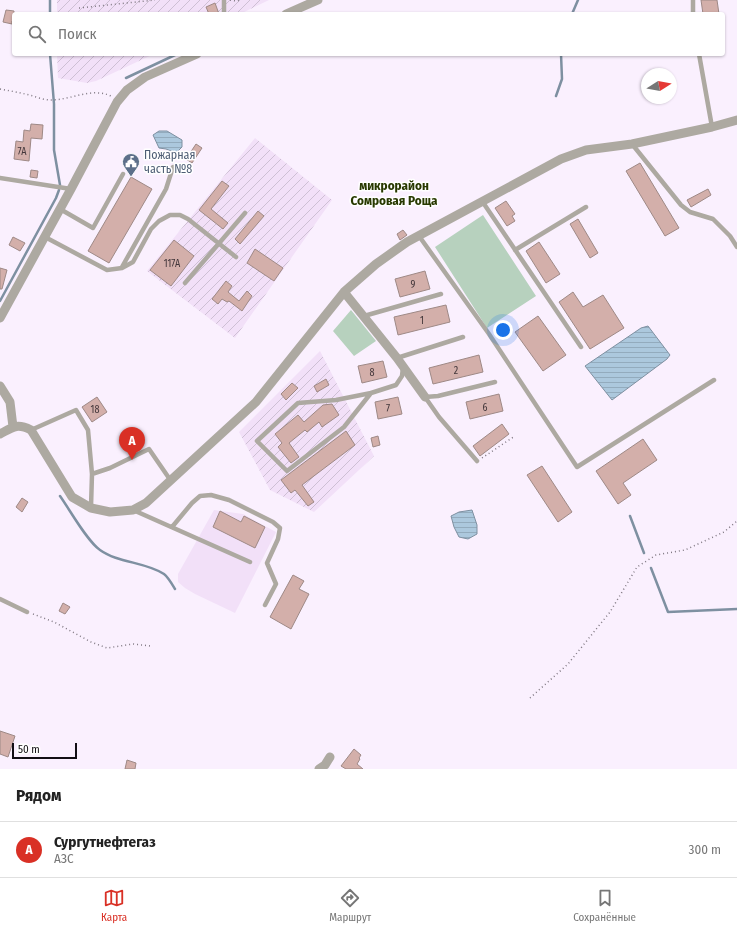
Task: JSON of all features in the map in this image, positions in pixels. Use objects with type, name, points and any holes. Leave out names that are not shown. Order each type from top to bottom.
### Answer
[{"type":"street","points":[[291,12],[318,0]]},
{"type":"street","points":[[0,318],[117,102],[127,90],[145,77],[192,56]]},
{"type":"street","points":[[0,434],[13,427],[22,426],[31,430],[72,497],[91,508],[110,512],[133,510],[146,503],[256,402],[344,292],[376,264],[419,236],[561,159],[586,150],[632,144],[712,127],[737,120]]},
{"type":"street","points":[[344,292],[397,358],[425,397]]},
{"type":"street","points":[[0,386],[10,402],[13,427]]},
{"type":"street","points":[[319,769],[325,765],[330,757]]},
{"type":"lane","points":[[224,0],[224,12]]},
{"type":"lane","points":[[693,0],[693,12]]},
{"type":"lane","points":[[699,56],[712,127]]},
{"type":"lane","points":[[632,144],[681,205],[690,212],[713,219],[730,236],[737,247]]},
{"type":"lane","points":[[122,268],[166,189],[173,167]]},
{"type":"lane","points":[[60,209],[93,228],[123,174]]},
{"type":"lane","points":[[0,178],[71,189]]},
{"type":"lane","points":[[482,202],[581,347]]},
{"type":"lane","points":[[515,250],[586,207]]},
{"type":"lane","points":[[185,283],[245,213]]},
{"type":"lane","points":[[45,237],[107,270],[122,268],[133,262],[151,230],[159,220],[170,215],[180,215],[188,219],[236,257]]},
{"type":"lane","points":[[419,236],[489,334],[577,467],[714,380]]},
{"type":"lane","points":[[363,316],[441,294]]},
{"type":"lane","points":[[397,358],[463,337]]},
{"type":"lane","points":[[371,393],[344,427],[287,471],[257,441],[298,403],[336,400],[371,393],[396,385],[402,376],[403,366]]},
{"type":"lane","points":[[425,397],[438,396],[495,382]]},
{"type":"lane","points":[[425,397],[439,417],[478,461]]},
{"type":"lane","points":[[31,430],[76,410],[88,430],[92,474],[91,508]]},
{"type":"lane","points":[[92,474],[110,468],[149,449],[171,481]]},
{"type":"lane","points":[[172,527],[192,503],[200,496],[211,495],[229,500],[273,522],[280,528],[278,539],[267,563],[276,584],[265,605]]},
{"type":"lane","points":[[133,510],[250,562]]},
{"type":"lane","points":[[0,599],[27,612]]},
{"type":"path","points":[[79,8],[155,0]]},
{"type":"path","points":[[228,0],[241,0]]},
{"type":"path","points":[[0,89],[48,100],[61,100],[100,92],[110,95],[117,102]]},
{"type":"path","points":[[478,461],[515,436]]},
{"type":"path","points":[[530,698],[568,664],[610,612],[637,567],[656,555],[685,550],[724,532],[737,521]]},
{"type":"path","points":[[27,612],[54,622],[91,642],[107,648],[133,644],[151,646]]},
{"type":"shaded area","points":[[57,0],[269,0],[244,12],[57,12]]},
{"type":"shaded area","points":[[57,56],[150,56],[96,81],[87,83],[58,78]]},
{"type":"shaded area","points":[[255,138],[332,200],[235,338],[147,271]]},
{"type":"shaded area","points":[[320,351],[374,456],[314,512],[270,490],[239,432]]},
{"type":"shaded area","points":[[214,510],[243,514],[276,532],[235,613],[195,594],[178,582],[178,574]]},
{"type":"green space","points":[[483,215],[536,296],[487,328],[435,247]]},
{"type":"green space","points":[[351,310],[376,341],[354,356],[333,331]]},
{"type":"water","points":[[159,131],[167,131],[182,140],[182,147],[176,153],[159,148],[153,135]]},
{"type":"water","points":[[648,326],[670,355],[667,359],[612,400],[585,366],[641,328]]},
{"type":"water","points":[[472,510],[477,525],[477,534],[468,539],[459,537],[451,516],[459,512]]},
{"type":"building","points":[[701,0],[717,0],[719,12],[703,12]]},
{"type":"building","points":[[215,3],[218,12],[208,12],[206,7]]},
{"type":"building","points":[[6,10],[14,11],[12,12],[12,24],[3,22]]},
{"type":"building","points":[[31,124],[43,125],[42,139],[31,138],[29,161],[14,159],[16,141],[23,142],[24,130],[30,131]]},
{"type":"building","points":[[196,144],[202,148],[192,163],[186,159]]},
{"type":"building","points":[[640,163],[679,228],[665,236],[626,171]]},
{"type":"building","points":[[31,170],[38,171],[37,178],[30,177]]},
{"type":"building","points":[[131,177],[152,189],[109,263],[88,251]]},
{"type":"building","points":[[222,181],[229,186],[211,209],[228,223],[223,229],[199,210]]},
{"type":"building","points":[[708,189],[711,195],[691,207],[687,200]]},
{"type":"building","points":[[506,201],[515,214],[512,216],[515,221],[507,226],[495,208]]},
{"type":"building","points":[[258,211],[264,216],[240,244],[235,239]]},
{"type":"building","points":[[578,219],[598,253],[590,258],[570,224]]},
{"type":"building","points":[[403,230],[407,235],[400,240],[397,234]]},
{"type":"building","points":[[13,237],[25,243],[20,251],[9,245]]},
{"type":"building","points":[[174,240],[194,256],[171,286],[150,270]]},
{"type":"building","points":[[539,242],[560,274],[546,283],[526,251]]},
{"type":"building","points":[[255,249],[283,268],[274,281],[247,263]]},
{"type":"building","points":[[0,268],[7,270],[2,289],[0,289]]},
{"type":"building","points":[[425,271],[430,289],[400,297],[395,279]]},
{"type":"building","points":[[226,281],[232,286],[228,292],[239,301],[247,291],[252,296],[242,311],[229,301],[227,302],[222,299],[218,304],[212,299]]},
{"type":"building","points":[[573,292],[583,307],[603,295],[624,328],[590,349],[559,302]]},
{"type":"building","points":[[446,305],[450,322],[398,335],[394,317]]},
{"type":"building","points":[[538,316],[566,355],[543,371],[515,332]]},
{"type":"building","points":[[479,355],[483,372],[433,384],[429,368]]},
{"type":"building","points":[[383,361],[387,377],[362,383],[358,366]]},
{"type":"building","points":[[326,379],[329,385],[317,392],[314,386]]},
{"type":"building","points":[[292,383],[298,388],[286,400],[281,394]]},
{"type":"building","points":[[499,394],[503,411],[470,419],[466,402]]},
{"type":"building","points":[[97,397],[107,412],[92,422],[82,407]]},
{"type":"building","points":[[398,397],[402,414],[378,419],[375,402]]},
{"type":"building","points":[[332,404],[339,415],[322,427],[319,422],[307,432],[305,430],[289,443],[299,457],[291,463],[278,447],[282,443],[275,434],[298,415],[304,422],[323,405]]},
{"type":"building","points":[[502,424],[509,434],[480,456],[473,446]]},
{"type":"building","points":[[346,431],[355,445],[302,485],[314,502],[308,506],[295,490],[291,493],[281,480]]},
{"type":"building","points":[[378,436],[380,445],[373,447],[371,438]]},
{"type":"building","points":[[643,439],[657,460],[623,483],[631,495],[618,504],[596,471]]},
{"type":"building","points":[[542,466],[572,512],[558,522],[527,475]]},
{"type":"building","points":[[22,498],[28,502],[22,512],[16,507]]},
{"type":"building","points":[[220,511],[241,522],[244,516],[265,527],[255,548],[213,527]]},
{"type":"building","points":[[293,575],[304,581],[299,589],[309,594],[291,629],[270,617]]},
{"type":"building","points":[[63,603],[70,607],[65,614],[59,611]]},
{"type":"building","points":[[0,731],[15,736],[8,757],[0,754]]},
{"type":"building","points":[[354,749],[361,755],[357,764],[363,769],[346,769],[341,766]]},
{"type":"building","points":[[127,760],[136,763],[135,769],[125,769]]},
{"type":"waterway","points":[[50,0],[50,12]]},
{"type":"waterway","points":[[573,12],[578,0]]},
{"type":"waterway","points":[[50,56],[54,104],[54,150],[60,185]]},
{"type":"waterway","points":[[126,78],[173,56]]},
{"type":"waterway","points":[[556,96],[562,79],[561,56]]},
{"type":"waterway","points":[[0,301],[59,190]]},
{"type":"waterway","points":[[60,496],[84,533],[95,546],[115,558],[157,570],[165,575],[175,589]]},
{"type":"waterway","points":[[630,516],[644,553]]},
{"type":"waterway","points":[[651,568],[668,612],[737,609]]},
{"type":"place","name":"Пожарная часть №8","points":[[131,177]]},
{"type":"place","name":"Сургутнефтегаз","points":[[132,460]]},
{"type":"district","name":"микрорайон Сомровая Роща","points":[[394,192]]}]
